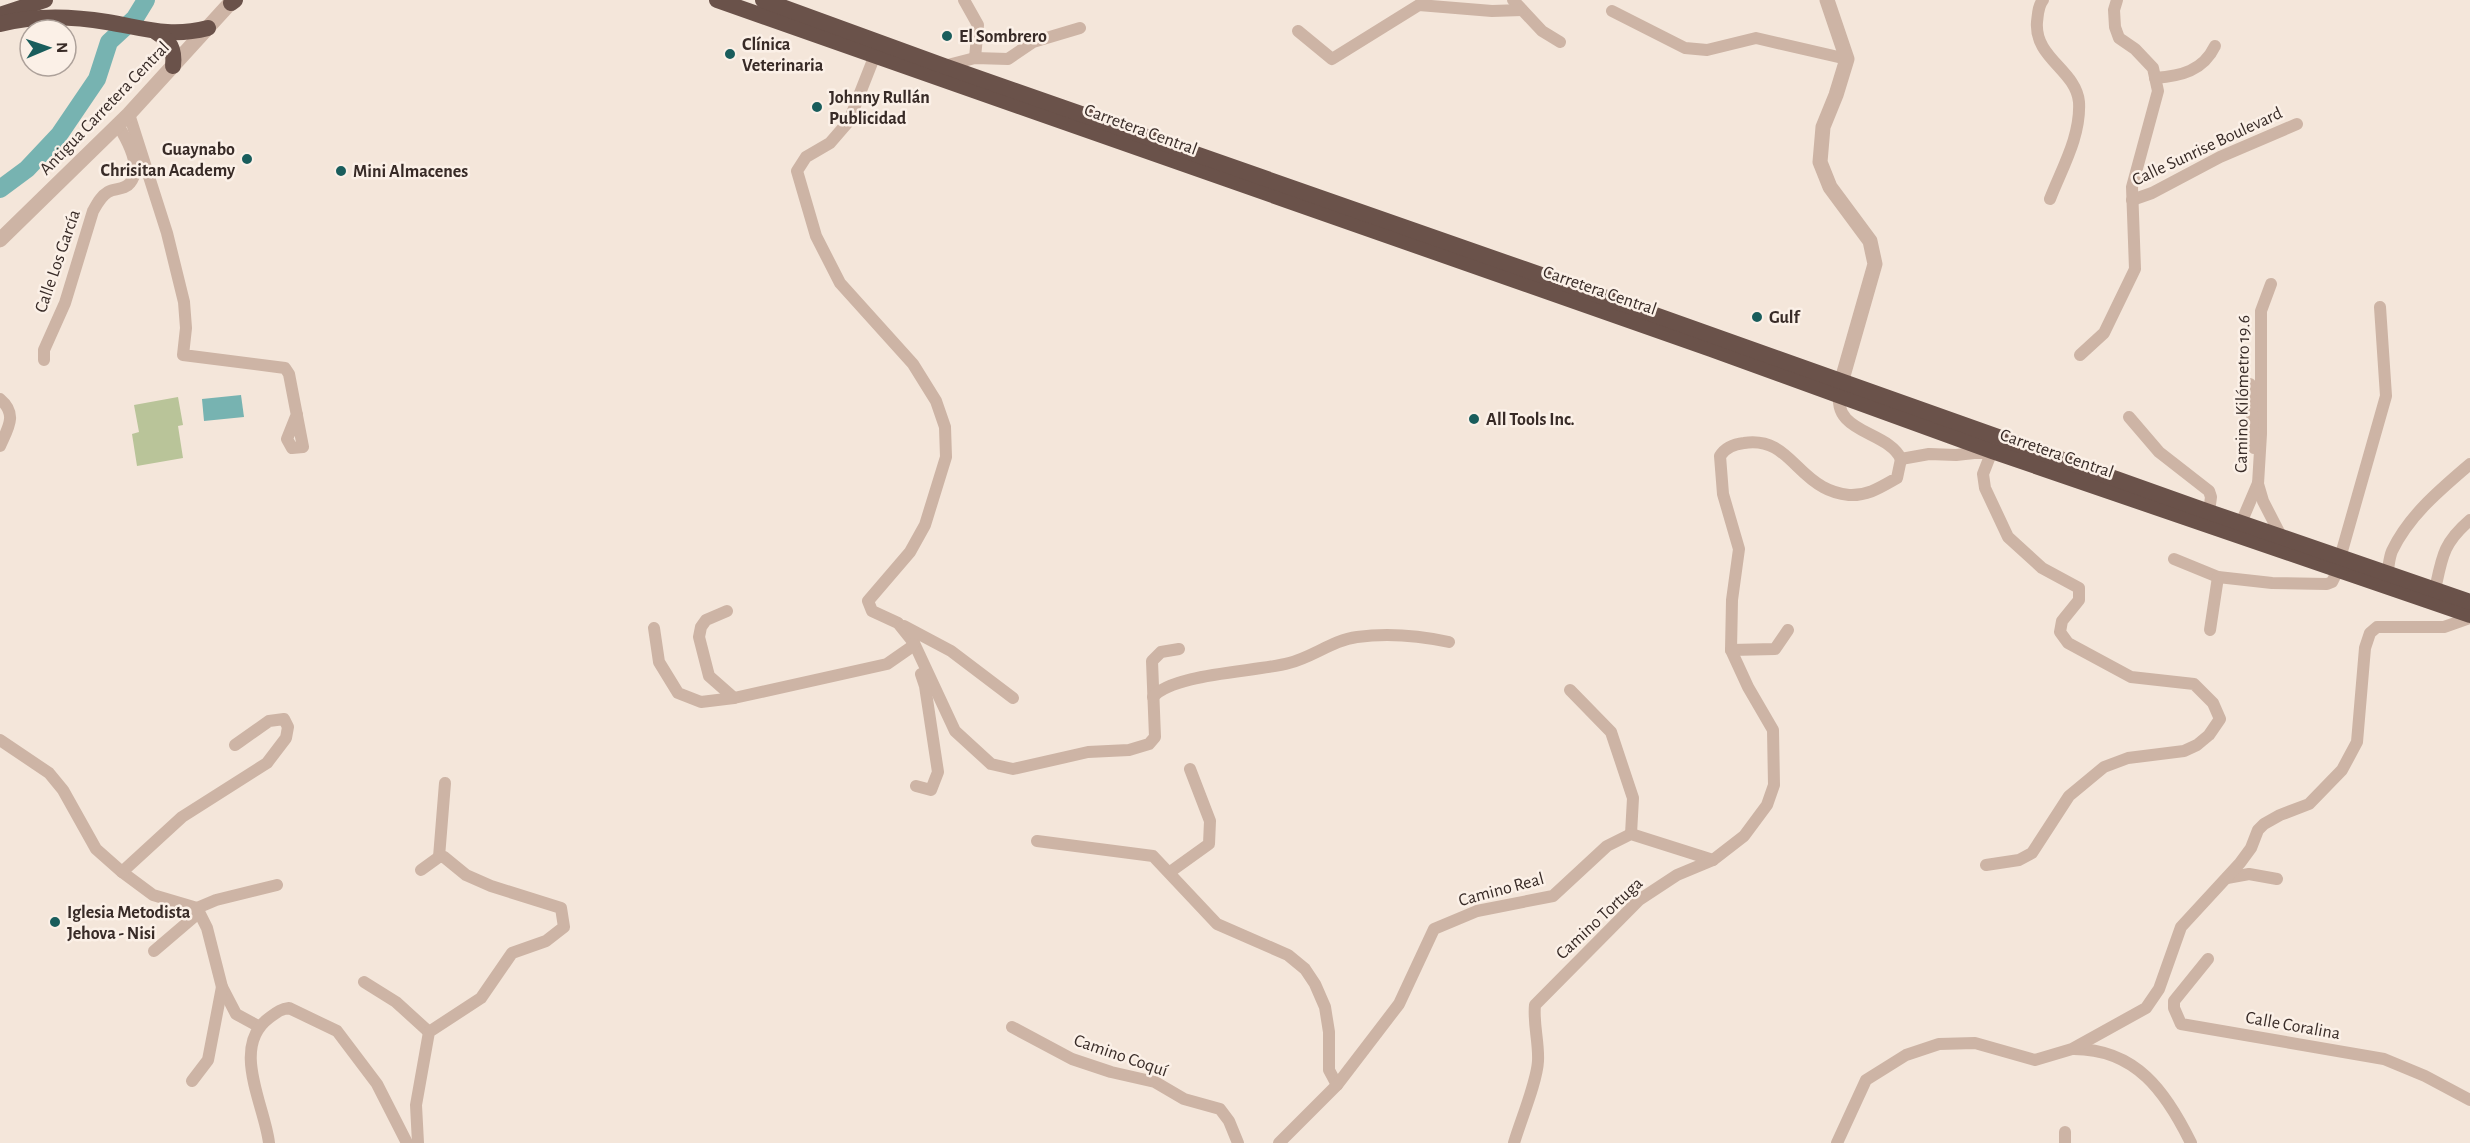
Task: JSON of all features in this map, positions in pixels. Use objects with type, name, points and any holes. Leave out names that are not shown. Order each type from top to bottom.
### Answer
[{"type":"highway","points":[[0,15],[45,0]]},
{"type":"highway","name":"Carretera Central","points":[[717,0],[1711,349],[1840,389],[2241,523],[2470,616]]},
{"type":"highway","name":"Carretera Central","points":[[763,0],[944,66],[1647,312],[1992,452],[2339,564],[2387,574],[2470,602]]},
{"type":"highway","points":[[0,24],[40,17],[56,17],[109,22],[156,32],[177,33],[208,28]]},
{"type":"highway","points":[[156,32],[168,40],[174,56],[173,66]]},
{"type":"street","points":[[964,0],[978,25],[975,58]]},
{"type":"street","points":[[1513,0],[1542,31],[1560,42]]},
{"type":"street","points":[[1827,0],[1847,59],[1823,127],[1821,162],[1830,187],[1870,241],[1875,264],[1840,389],[1843,414],[1847,420],[1891,446],[1901,459],[1929,454],[1956,455],[1992,452],[1984,469],[1985,488],[2008,537],[2042,568],[2079,588],[2079,600],[2062,621],[2060,632],[2068,643],[2131,677],[2194,684],[2212,703],[2220,719],[2209,735],[2196,745],[2184,750],[2128,758],[2104,767],[2069,796],[2032,853],[2019,860],[1986,865]]},
{"type":"street","points":[[2043,0],[2038,12],[2037,30],[2041,46],[2067,77],[2079,99],[2077,132],[2050,199]]},
{"type":"street","points":[[2080,355],[2104,333],[2135,269],[2132,187],[2158,91],[2153,68],[2135,49],[2119,38],[2115,27],[2114,10],[2117,0]]},
{"type":"street","name":"Antigua Carretera Central","points":[[0,240],[124,120],[233,1]]},
{"type":"street","points":[[1298,31],[1332,59],[1419,4],[1492,11],[1522,10]]},
{"type":"street","points":[[1612,11],[1685,48],[1707,50],[1756,38],[1847,59]]},
{"type":"street","points":[[944,66],[975,58],[1008,59],[1033,42],[1080,28]]},
{"type":"street","points":[[2155,78],[2177,76],[2196,69],[2209,58],[2215,46]]},
{"type":"street","points":[[875,55],[849,121],[830,143],[806,157],[797,171],[816,236],[840,283],[913,364],[936,401],[945,427],[946,457],[925,525],[910,552],[868,600],[872,611],[951,651],[1013,698]]},
{"type":"street","points":[[124,120],[167,233],[184,302],[186,328],[183,355],[285,368],[289,374],[297,414]]},
{"type":"street","name":"Calle Los García","points":[[44,360],[44,350],[65,303],[93,211],[102,197],[108,192],[125,187],[131,183],[134,176],[124,120]]},
{"type":"street","name":"Calle Sunrise Boulevard","points":[[2132,200],[2152,193],[2220,157],[2297,124]]},
{"type":"street","name":"Camino Kilómetro 19.6","points":[[2271,284],[2261,310],[2261,435],[2258,484],[2263,501],[2282,538]]},
{"type":"street","points":[[2174,559],[2218,577],[2272,583],[2327,584],[2332,582],[2386,396],[2380,307]]},
{"type":"street","points":[[2241,523],[2258,484],[2250,384]]},
{"type":"street","points":[[0,399],[9,409],[12,417],[0,446]]},
{"type":"street","points":[[2129,417],[2159,452],[2209,491],[2211,497],[2209,512]]},
{"type":"street","name":"Camino Tortuga","points":[[1514,1143],[1538,1063],[1538,1039],[1533,1018],[1535,1005],[1639,900],[1677,875],[1713,860],[1744,836],[1767,805],[1774,785],[1773,730],[1748,687],[1731,650],[1732,600],[1739,549],[1723,494],[1720,456],[1723,451],[1742,443],[1765,444],[1788,456],[1821,486],[1850,495],[1869,494],[1897,478],[1901,459]]},
{"type":"street","points":[[2387,574],[2391,552],[2407,528],[2432,497],[2470,464]]},
{"type":"street","points":[[2435,590],[2442,557],[2453,535],[2470,520]]},
{"type":"street","points":[[2210,630],[2218,577]]},
{"type":"street","points":[[727,611],[706,620],[701,627],[699,638],[708,676],[734,698]]},
{"type":"street","points":[[1838,1143],[1866,1080],[1906,1055],[1939,1044],[1976,1043],[2036,1060],[2073,1048],[2146,1008],[2159,989],[2181,927],[2227,878],[2251,848],[2258,830],[2264,824],[2309,804],[2342,770],[2357,742],[2365,648],[2370,633],[2377,627],[2444,627],[2470,616]]},
{"type":"street","points":[[898,623],[955,731],[991,764],[1013,769],[1088,752],[1129,750],[1149,744],[1155,737],[1152,661],[1161,652],[1179,649]]},
{"type":"street","points":[[654,628],[658,662],[678,693],[701,702],[734,698],[887,664],[912,646]]},
{"type":"street","points":[[1731,650],[1775,649],[1788,630]]},
{"type":"street","points":[[1154,697],[1159,690],[1169,686],[1221,674],[1288,663],[1311,656],[1335,643],[1356,637],[1389,636],[1449,642]]},
{"type":"street","points":[[912,646],[926,686],[938,772],[931,790],[916,786]]},
{"type":"street","points":[[1570,690],[1611,732],[1633,798],[1631,834],[1713,860]]},
{"type":"street","points":[[122,872],[182,817],[267,763],[286,738],[288,727],[284,719],[269,720],[235,745]]},
{"type":"street","points":[[0,740],[49,773],[63,790],[96,849],[153,895],[197,908],[216,900],[276,885]]},
{"type":"street","points":[[1170,872],[1209,844],[1210,821],[1190,769]]},
{"type":"street","points":[[439,857],[445,783]]},
{"type":"street","name":"Camino Real","points":[[1279,1143],[1337,1085],[1399,1004],[1434,929],[1478,911],[1553,896],[1607,846],[1631,834]]},
{"type":"street","points":[[1037,841],[1153,856],[1217,924],[1288,955],[1305,969],[1315,984],[1325,1007],[1329,1032],[1329,1070],[1337,1085]]},
{"type":"street","points":[[418,1143],[416,1105],[429,1032],[481,998],[512,953],[546,941],[564,927],[561,908],[491,886],[466,875],[444,857],[439,857],[421,870]]},
{"type":"street","points":[[2227,878],[2248,874],[2277,879]]},
{"type":"street","points":[[154,951],[195,916],[197,908]]},
{"type":"street","points":[[197,908],[207,928],[222,987],[236,1014],[258,1026]]},
{"type":"street","name":"Calle Coralina","points":[[2208,958],[2174,1001],[2174,1008],[2181,1024],[2384,1059],[2426,1076],[2470,1100]]},
{"type":"street","points":[[364,982],[396,1002],[429,1032]]},
{"type":"street","points":[[192,1081],[208,1060],[222,987]]},
{"type":"street","points":[[270,1143],[251,1067],[252,1047],[258,1026],[282,1008],[289,1008],[337,1032],[378,1084],[407,1143]]},
{"type":"street","name":"Camino Coquí","points":[[1012,1027],[1072,1059],[1111,1072],[1155,1082],[1184,1099],[1220,1109],[1229,1121],[1238,1143]]},
{"type":"street","points":[[2073,1048],[2106,1053],[2123,1059],[2142,1071],[2176,1113],[2191,1143]]},
{"type":"green space","points":[[178,397],[183,425],[178,426],[183,458],[137,466],[132,434],[139,432],[134,405]]},
{"type":"water","points":[[241,395],[244,417],[204,421],[202,399]]},
{"type":"waterway","points":[[0,189],[27,169],[59,135],[97,79],[109,42],[135,18],[146,0]]},
{"type":"place","name":"El Sombrero","points":[[947,36]]},
{"type":"place","name":"Clínica Veterinaria","points":[[730,54]]},
{"type":"place","name":"Johnny Rullán Publicidad","points":[[817,107]]},
{"type":"place","name":"Guaynabo Chrisitan Academy","points":[[247,159]]},
{"type":"place","name":"Mini Almacenes","points":[[341,171]]},
{"type":"place","name":"Gulf","points":[[1757,317]]},
{"type":"place","name":"All Tools Inc.","points":[[1474,419]]},
{"type":"place","name":"Iglesia Metodista Jehova - Nisi","points":[[55,922]]}]
